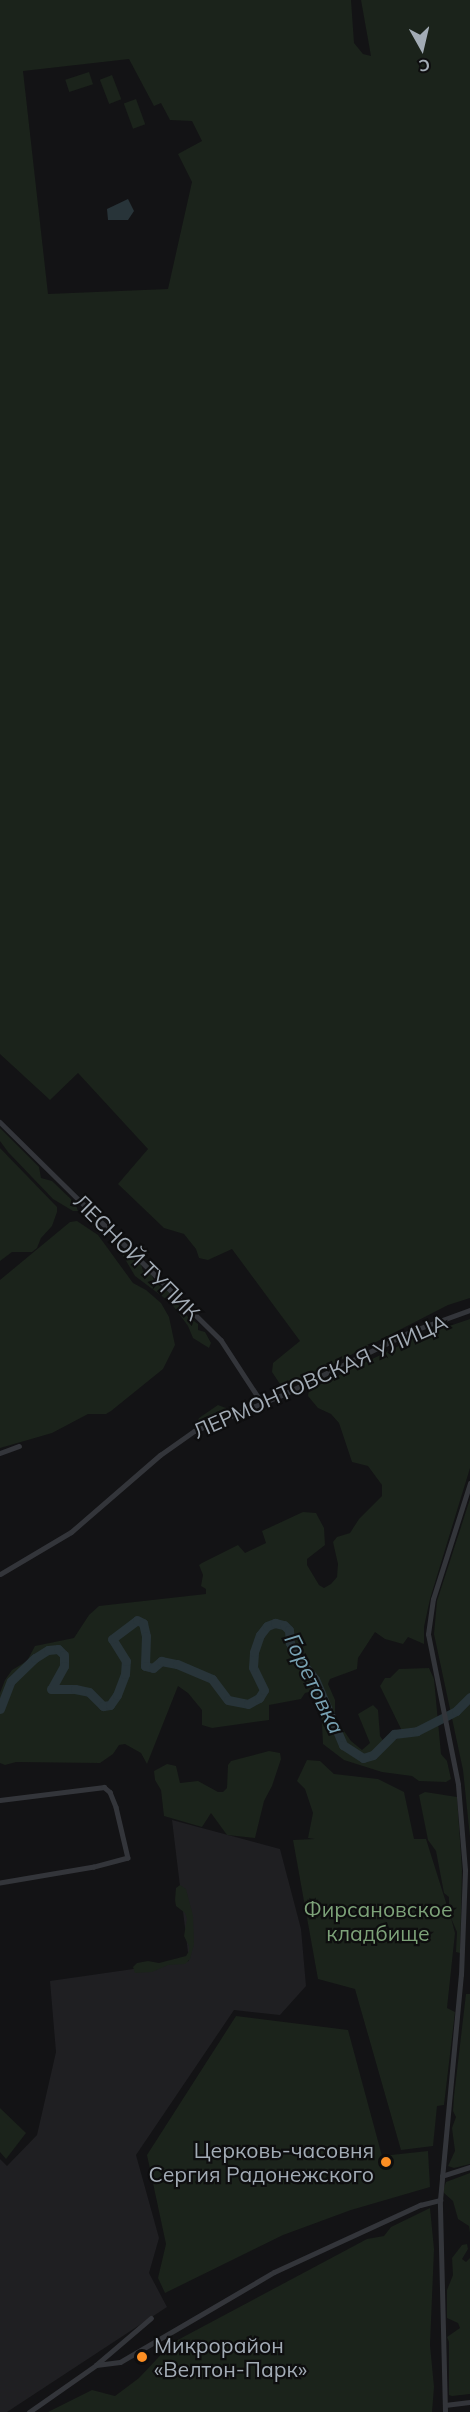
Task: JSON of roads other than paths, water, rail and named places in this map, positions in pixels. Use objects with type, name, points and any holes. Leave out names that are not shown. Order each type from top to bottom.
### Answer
[{"type":"street","name":"ЛЕСНОЙ ТУПИК","points":[[0,1122],[220,1340],[262,1402]]},
{"type":"street","name":"ЛЕРМОНТОВСКАЯ УЛИЦА","points":[[0,1574],[71,1532],[186,1436],[294,1390],[412,1331],[470,1310]]},
{"type":"street","points":[[0,1453],[19,1446]]},
{"type":"street","points":[[470,1483],[429,1619],[430,1646],[459,1784],[465,1870],[461,1975],[440,2200],[445,2409],[470,2402]]},
{"type":"street","points":[[0,1800],[104,1787],[110,1792],[116,1807],[128,1858],[94,1867],[0,1883]]},
{"type":"street","points":[[442,2176],[470,2167]]},
{"type":"street","points":[[96,2366],[120,2362],[284,2267],[420,2205],[440,2200]]},
{"type":"street","points":[[29,2412],[96,2366],[151,2318]]},
{"type":"waterway","name":"Горетовка","points":[[0,1709],[11,1681],[35,1658],[48,1650],[58,1649],[64,1655],[64,1666],[51,1689],[75,1689],[89,1692],[103,1706],[110,1705],[117,1695],[125,1674],[126,1661],[112,1639],[137,1620],[143,1623],[146,1636],[145,1666],[153,1668],[161,1661],[177,1664],[212,1679],[228,1700],[248,1704],[259,1698],[264,1690],[253,1667],[254,1652],[260,1635],[267,1626],[275,1623],[284,1625],[289,1630],[290,1643],[298,1658],[315,1679],[343,1745],[363,1758],[373,1755],[394,1734],[417,1731],[456,1711],[470,1697]]},
{"type":"place","name":"Церковь-часовня Сергия Радонежского","points":[[386,2162]]},
{"type":"place","name":"Микрорайон «Велтон-Парк»","points":[[142,2357]]},
{"type":"park label","name":"Фирсановское кладбище","points":[[378,1921]]}]
